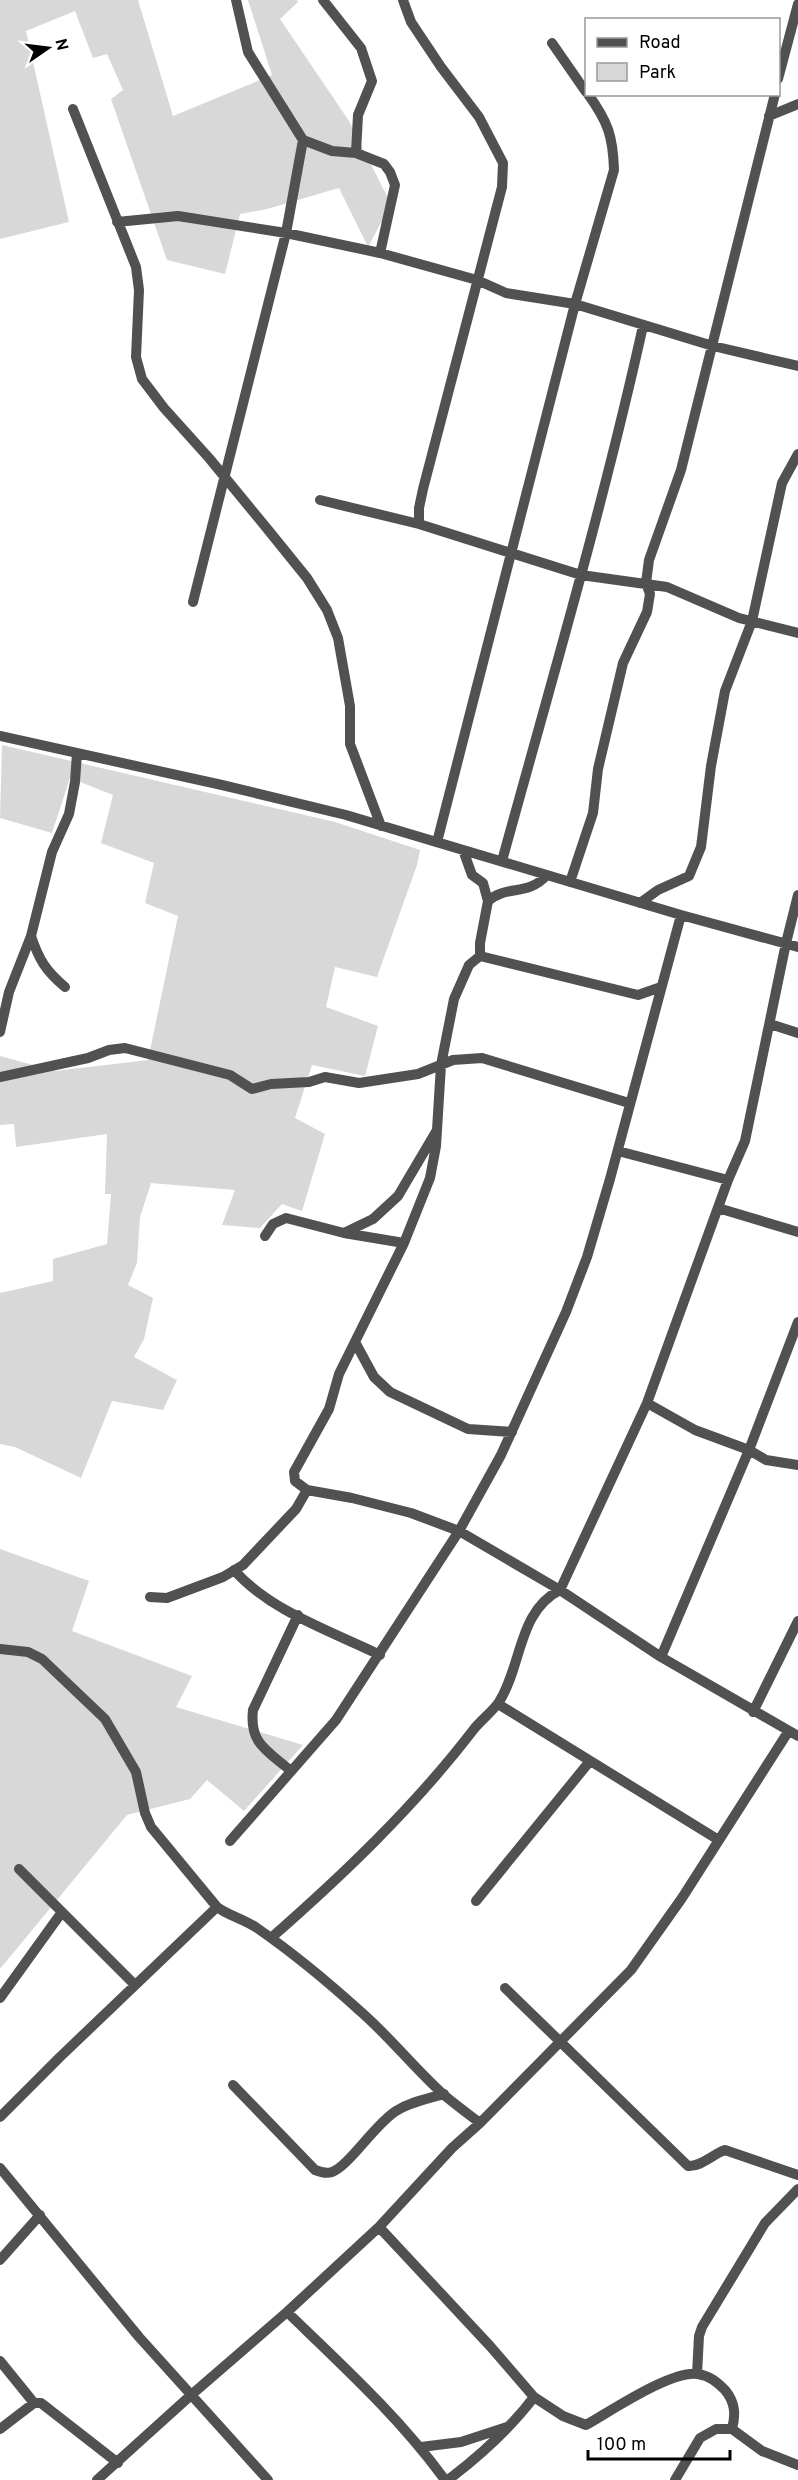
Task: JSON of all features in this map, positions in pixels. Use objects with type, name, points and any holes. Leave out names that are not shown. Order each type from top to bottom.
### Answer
[{"type":"street","points":[[236,0],[248,52],[303,140],[332,151],[346,150],[356,153],[384,164],[390,172],[395,185],[380,253]]},
{"type":"street","points":[[323,0],[361,48],[372,81],[358,115],[356,153]]},
{"type":"street","points":[[403,0],[411,22],[479,117],[503,163],[502,187],[419,508],[419,524]]},
{"type":"street","points":[[780,72],[798,4]]},
{"type":"street","points":[[552,43],[585,90]]},
{"type":"street","points":[[437,842],[575,304],[614,170],[613,147],[605,119],[589,96]]},
{"type":"street","points":[[570,882],[593,813],[598,769],[623,663],[647,612],[650,594],[646,584],[649,560],[681,470],[774,96]]},
{"type":"street","points":[[769,116],[798,104]]},
{"type":"street","points":[[73,109],[136,267],[140,290],[136,357],[142,379],[307,578],[327,610],[338,638],[350,706],[350,744],[381,826]]},
{"type":"street","points":[[193,602],[286,233],[303,140]]},
{"type":"street","points":[[117,222],[178,216],[286,233],[380,253],[477,280],[506,293],[575,304],[713,346],[798,366]]},
{"type":"street","points":[[502,861],[581,575],[643,326]]},
{"type":"street","points":[[640,903],[658,890],[689,876],[701,847],[711,766],[725,691],[752,621],[782,483],[798,454]]},
{"type":"street","points":[[320,500],[419,524],[581,575],[668,587],[739,618],[798,633]]},
{"type":"street","points":[[0,736],[222,785],[381,826],[681,915],[798,947]]},
{"type":"street","points":[[0,1032],[9,992],[31,936],[52,852],[69,814],[77,753]]},
{"type":"street","points":[[463,850],[472,875],[483,883],[488,902],[480,943],[480,956]]},
{"type":"street","points":[[488,902],[504,892],[532,888],[538,885],[547,874]]},
{"type":"street","points":[[271,1938],[338,1880],[449,1762],[483,1717],[498,1704],[513,1672],[532,1614],[548,1596],[560,1590],[647,1403],[728,1180],[745,1142],[798,895]]},
{"type":"street","points":[[230,1841],[336,1720],[459,1531],[512,1432],[566,1312],[587,1257],[681,915]]},
{"type":"street","points":[[31,936],[38,957],[50,975],[65,987]]},
{"type":"street","points":[[480,956],[638,995],[662,987]]},
{"type":"street","points":[[98,2480],[379,2227],[452,2148],[480,2123],[631,1970],[682,1898],[717,1839],[793,1734],[661,1657],[560,1590],[459,1531],[411,1513],[352,1498],[307,1490],[295,1481],[294,1472],[329,1409],[339,1374],[404,1243],[430,1178],[437,1130],[441,1065],[454,999],[469,965],[480,956]]},
{"type":"street","points":[[770,1024],[798,1033]]},
{"type":"street","points":[[0,1077],[87,1058],[125,1047],[230,1075],[252,1089],[271,1084],[309,1082],[325,1077],[359,1083],[418,1074],[453,1060],[482,1058],[629,1103]]},
{"type":"street","points":[[344,1233],[373,1219],[398,1196],[437,1130]]},
{"type":"street","points":[[618,1151],[728,1180]]},
{"type":"street","points":[[718,1208],[798,1232]]},
{"type":"street","points":[[265,1236],[273,1224],[286,1218],[344,1233],[404,1243]]},
{"type":"street","points":[[661,1657],[749,1450],[798,1322]]},
{"type":"street","points":[[355,1342],[374,1377],[390,1392],[468,1429],[512,1432]]},
{"type":"street","points":[[647,1403],[695,1430],[749,1450],[766,1460],[798,1465]]},
{"type":"street","points":[[150,1597],[167,1598],[234,1570],[256,1554],[296,1509],[307,1490]]},
{"type":"street","points":[[234,1570],[249,1587],[298,1616],[380,1655]]},
{"type":"street","points":[[291,1771],[260,1744],[254,1736],[252,1725],[253,1710],[298,1616]]},
{"type":"street","points":[[753,1712],[798,1621]]},
{"type":"street","points":[[0,1649],[28,1652],[42,1659],[105,1719],[135,1772],[145,1813],[151,1827],[217,1907],[224,1912],[236,1915],[271,1938],[361,2011],[444,2094],[480,2123]]},
{"type":"street","points":[[498,1704],[717,1839]]},
{"type":"street","points":[[476,1901],[590,1761]]},
{"type":"street","points":[[19,1869],[135,1985]]},
{"type":"street","points":[[0,2118],[217,1907]]},
{"type":"street","points":[[0,1998],[62,1912]]},
{"type":"street","points":[[505,1988],[688,2166],[695,2166],[725,2150],[798,2175]]},
{"type":"street","points":[[233,2085],[315,2170],[325,2173],[340,2168],[380,2123],[394,2112],[405,2106],[444,2094]]},
{"type":"street","points":[[0,2168],[139,2337],[268,2480]]},
{"type":"street","points":[[697,2373],[699,2336],[702,2327],[765,2223],[798,2189]]},
{"type":"street","points":[[0,2260],[40,2215]]},
{"type":"street","points":[[379,2227],[490,2346],[534,2397],[563,2416],[586,2425],[650,2388],[679,2376],[697,2373],[715,2379],[731,2398],[736,2418],[732,2429]]},
{"type":"street","points":[[287,2312],[368,2390],[421,2447],[446,2480],[493,2444],[513,2425],[534,2397]]},
{"type":"street","points":[[0,2361],[34,2403]]},
{"type":"street","points":[[0,2429],[34,2403],[41,2403],[117,2463]]},
{"type":"street","points":[[421,2447],[460,2442],[513,2425]]},
{"type":"street","points":[[675,2480],[700,2438],[716,2428],[732,2429],[762,2451],[798,2465]]},
{"type":"green space","points":[[0,0],[138,0],[173,116],[272,75],[248,0],[297,0],[298,2],[280,19],[349,121],[391,204],[368,247],[339,188],[267,209],[240,214],[225,274],[167,260],[111,99],[123,90],[107,54],[93,58],[75,11],[26,31],[69,222],[0,239]]},
{"type":"green space","points":[[2,745],[335,822],[420,850],[417,865],[377,977],[335,967],[326,1007],[378,1026],[365,1076],[312,1065],[295,1118],[325,1134],[302,1211],[282,1204],[260,1228],[222,1225],[235,1190],[151,1183],[140,1217],[137,1263],[128,1285],[153,1298],[144,1339],[134,1357],[177,1380],[163,1410],[112,1401],[81,1478],[15,1447],[0,1444],[0,1293],[53,1281],[53,1259],[107,1244],[111,1194],[105,1194],[107,1134],[16,1147],[14,1124],[0,1125],[0,1056],[55,1071],[148,1060],[178,916],[145,903],[154,863],[101,843],[113,795],[70,778],[52,833],[0,818]]},
{"type":"green space","points":[[0,1549],[89,1581],[72,1631],[192,1676],[176,1707],[303,1745],[244,1811],[207,1780],[190,1799],[127,1815],[0,1969]]}]
